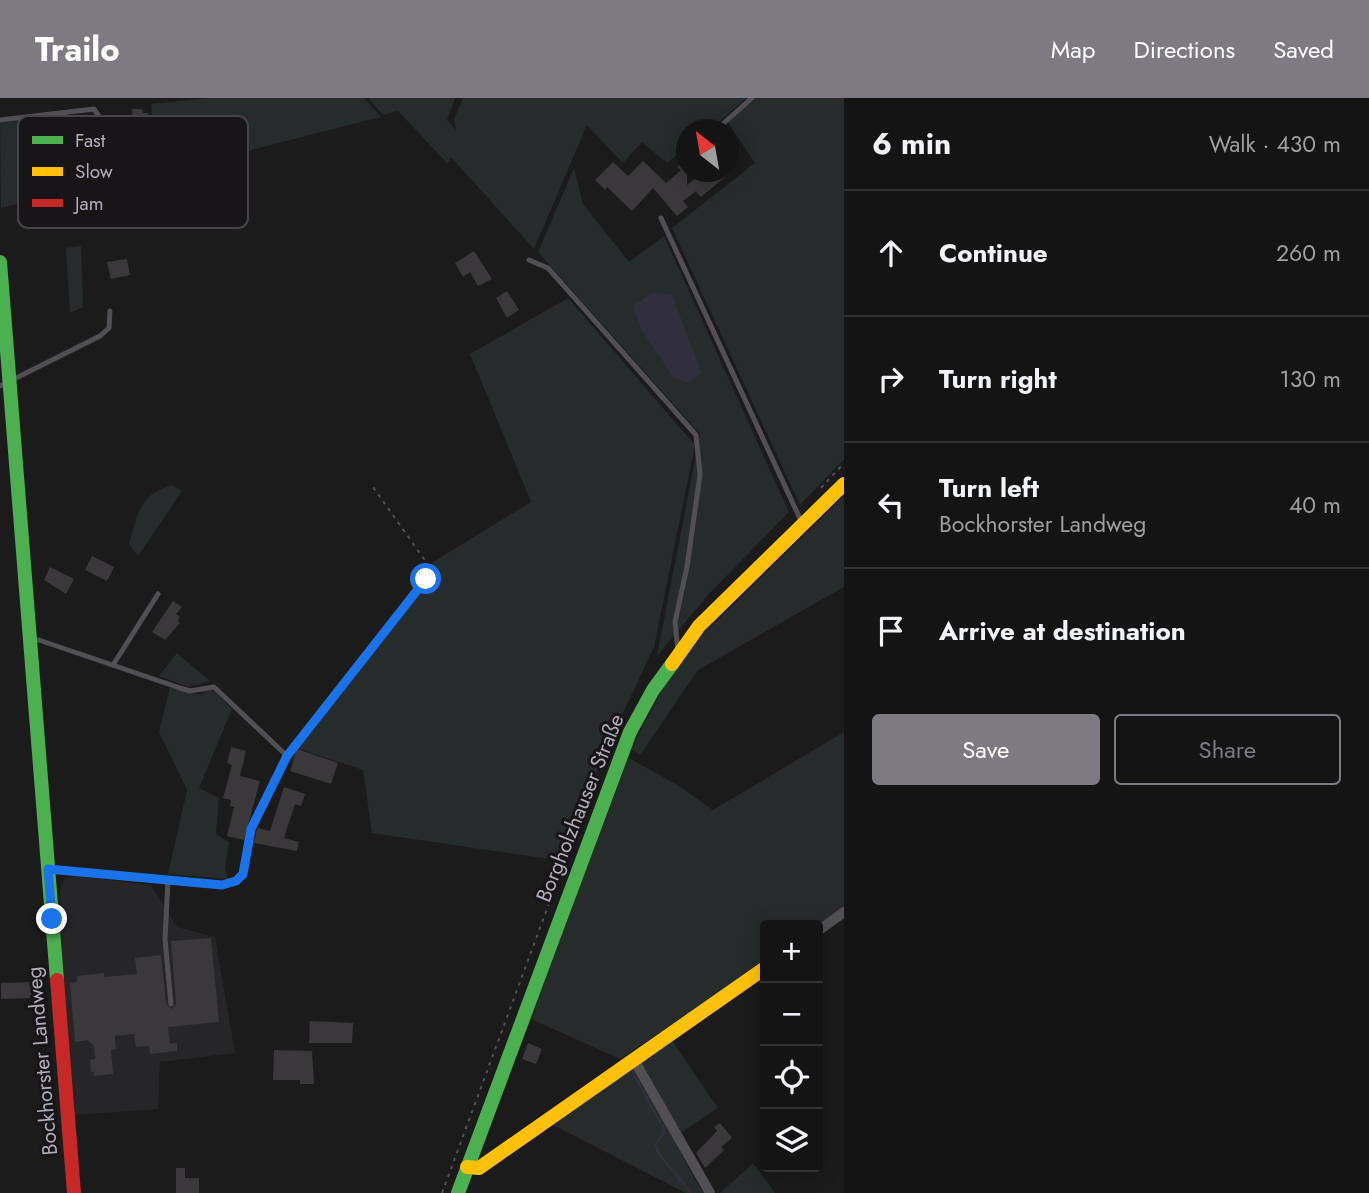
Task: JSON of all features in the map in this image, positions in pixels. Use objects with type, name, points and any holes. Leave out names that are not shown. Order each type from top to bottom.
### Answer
[{"type":"street","name":"Bockhorster Landweg","points":[[0,262],[4,384],[30,640],[74,1193]]},
{"type":"street","name":"Borgholzhauser Straße","points":[[458,1193],[612,774],[630,732],[678,652],[722,602],[844,484]]},
{"type":"street","points":[[823,927],[844,912]]},
{"type":"street","points":[[467,1167],[479,1168],[760,972]]},
{"type":"street","points":[[634,1060],[710,1193]]},
{"type":"lane","points":[[728,119],[751,98]]},
{"type":"lane","points":[[34,116],[94,109],[99,116]]},
{"type":"lane","points":[[0,120],[18,118]]},
{"type":"lane","points":[[661,218],[803,525]]},
{"type":"lane","points":[[529,260],[548,268],[696,435],[700,475],[687,568],[675,622],[678,652]]},
{"type":"lane","points":[[4,384],[100,336],[109,328],[110,312]]},
{"type":"lane","points":[[113,665],[158,594]]},
{"type":"lane","points":[[30,640],[39,640],[190,691],[214,687],[287,756],[251,829],[243,874],[236,881],[222,885],[48,869]]},
{"type":"lane","points":[[168,880],[165,939],[171,1004]]},
{"type":"path","points":[[287,756],[428,573],[424,559],[373,487]]},
{"type":"shaded area","points":[[208,98],[364,98],[381,117],[248,151],[248,116],[152,116],[151,104]]},
{"type":"shaded area","points":[[368,98],[455,98],[447,120],[456,130],[454,119],[463,98],[747,98],[722,119],[676,119],[676,156],[667,163],[642,142],[623,163],[587,125],[534,249],[451,157],[448,164],[398,111],[383,115]]},
{"type":"shaded area","points":[[755,98],[844,98],[844,459],[800,505],[672,228],[731,182],[739,182],[739,176],[755,163],[739,139],[739,119],[729,119]]},
{"type":"shaded area","points":[[18,121],[18,204],[1,208],[0,123]]},
{"type":"shaded area","points":[[574,168],[583,204],[629,262],[664,236],[789,512],[708,595],[657,656],[700,434],[538,252]]},
{"type":"shaded area","points":[[81,246],[83,307],[70,313],[66,248]]},
{"type":"shaded area","points":[[652,293],[672,294],[701,373],[690,383],[674,378],[641,329],[633,306]]},
{"type":"shaded area","points":[[568,298],[695,445],[654,647],[603,755],[563,861],[372,833],[363,770],[296,748],[430,579],[433,562],[531,502],[470,354]]},
{"type":"shaded area","points":[[172,485],[182,491],[138,556],[129,544],[141,507],[152,494]]},
{"type":"shaded area","points":[[844,496],[844,587],[698,670],[640,755],[631,749],[664,686],[696,641]]},
{"type":"shaded area","points":[[177,653],[210,681],[188,687],[159,676]]},
{"type":"shaded area","points":[[170,687],[190,694],[201,694],[208,690],[215,692],[232,709],[199,788],[219,798],[216,834],[229,842],[225,868],[228,879],[168,874],[187,790],[159,732]]},
{"type":"shaded area","points":[[844,732],[844,908],[823,922],[760,920],[760,966],[620,1059],[531,1019],[627,757],[676,784],[713,810]]},
{"type":"shaded area","points":[[77,876],[151,885],[177,927],[215,937],[235,1053],[160,1062],[158,1109],[75,1115],[61,965],[60,891],[64,879]]},
{"type":"shaded area","points":[[671,1039],[718,1108],[680,1133],[640,1063]]},
{"type":"shaded area","points":[[635,1067],[704,1193],[686,1193],[549,1123]]},
{"type":"shaded area","points":[[753,1163],[775,1193],[720,1193]]},
{"type":"building","points":[[132,109],[142,109],[143,113],[148,113],[148,116],[132,116]]},
{"type":"building","points":[[643,161],[666,183],[676,174],[676,182],[687,182],[687,185],[691,182],[719,182],[701,197],[696,191],[683,201],[688,207],[677,216],[653,188],[632,211],[607,187],[605,190],[595,180],[613,162],[628,176]]},
{"type":"building","points":[[474,251],[492,279],[478,286],[470,272],[463,277],[455,263]]},
{"type":"building","points":[[127,259],[130,275],[111,279],[107,262]]},
{"type":"building","points":[[507,291],[519,310],[507,318],[496,298]]},
{"type":"building","points":[[92,556],[114,567],[107,581],[85,570]]},
{"type":"building","points":[[50,567],[74,579],[66,594],[44,580]]},
{"type":"building","points":[[173,601],[182,607],[176,614],[180,617],[180,623],[165,640],[152,632]]},
{"type":"building","points":[[231,747],[246,751],[240,776],[260,781],[244,840],[227,836],[234,807],[230,806],[231,800],[223,798],[232,765],[227,763]]},
{"type":"building","points":[[297,749],[338,763],[331,784],[290,771]]},
{"type":"building","points":[[284,787],[305,794],[301,806],[295,804],[284,838],[299,842],[297,851],[254,843],[257,828],[270,831]]},
{"type":"building","points":[[211,938],[219,1022],[168,1027],[170,1044],[177,1043],[177,1051],[150,1054],[149,1046],[136,1047],[134,1034],[115,1036],[116,1049],[111,1050],[113,1074],[94,1076],[90,1060],[95,1059],[94,1046],[88,1040],[75,1042],[70,983],[77,982],[77,976],[137,974],[135,958],[161,955],[166,1004],[172,1009],[176,1004],[171,941]]},
{"type":"building","points":[[32,982],[32,998],[1,999],[1,983]]},
{"type":"building","points":[[310,1021],[353,1023],[352,1043],[309,1043]]},
{"type":"building","points":[[528,1043],[542,1049],[536,1064],[522,1059]]},
{"type":"building","points":[[274,1050],[312,1051],[314,1084],[300,1084],[300,1080],[273,1080]]},
{"type":"building","points":[[720,1123],[732,1138],[721,1147],[724,1150],[705,1168],[696,1153],[717,1131],[714,1127]]},
{"type":"building","points":[[176,1168],[185,1168],[185,1178],[199,1178],[199,1193],[176,1193]]},
{"type":"waterway","points":[[632,1071],[665,1131],[655,1145],[659,1154],[691,1193]]},
{"type":"traffic: fast","points":[[0,262],[57,980]]},
{"type":"traffic: fast","points":[[458,1193],[630,732],[653,690],[672,664]]},
{"type":"traffic: slow","points":[[672,664],[699,626],[844,484]]},
{"type":"traffic: slow","points":[[467,1167],[479,1168],[760,971]]},
{"type":"traffic: jam","points":[[57,980],[74,1193]]},
{"type":"route","points":[[52,919],[48,869],[222,885],[236,881],[243,874],[251,829],[287,756],[426,579]]}]
